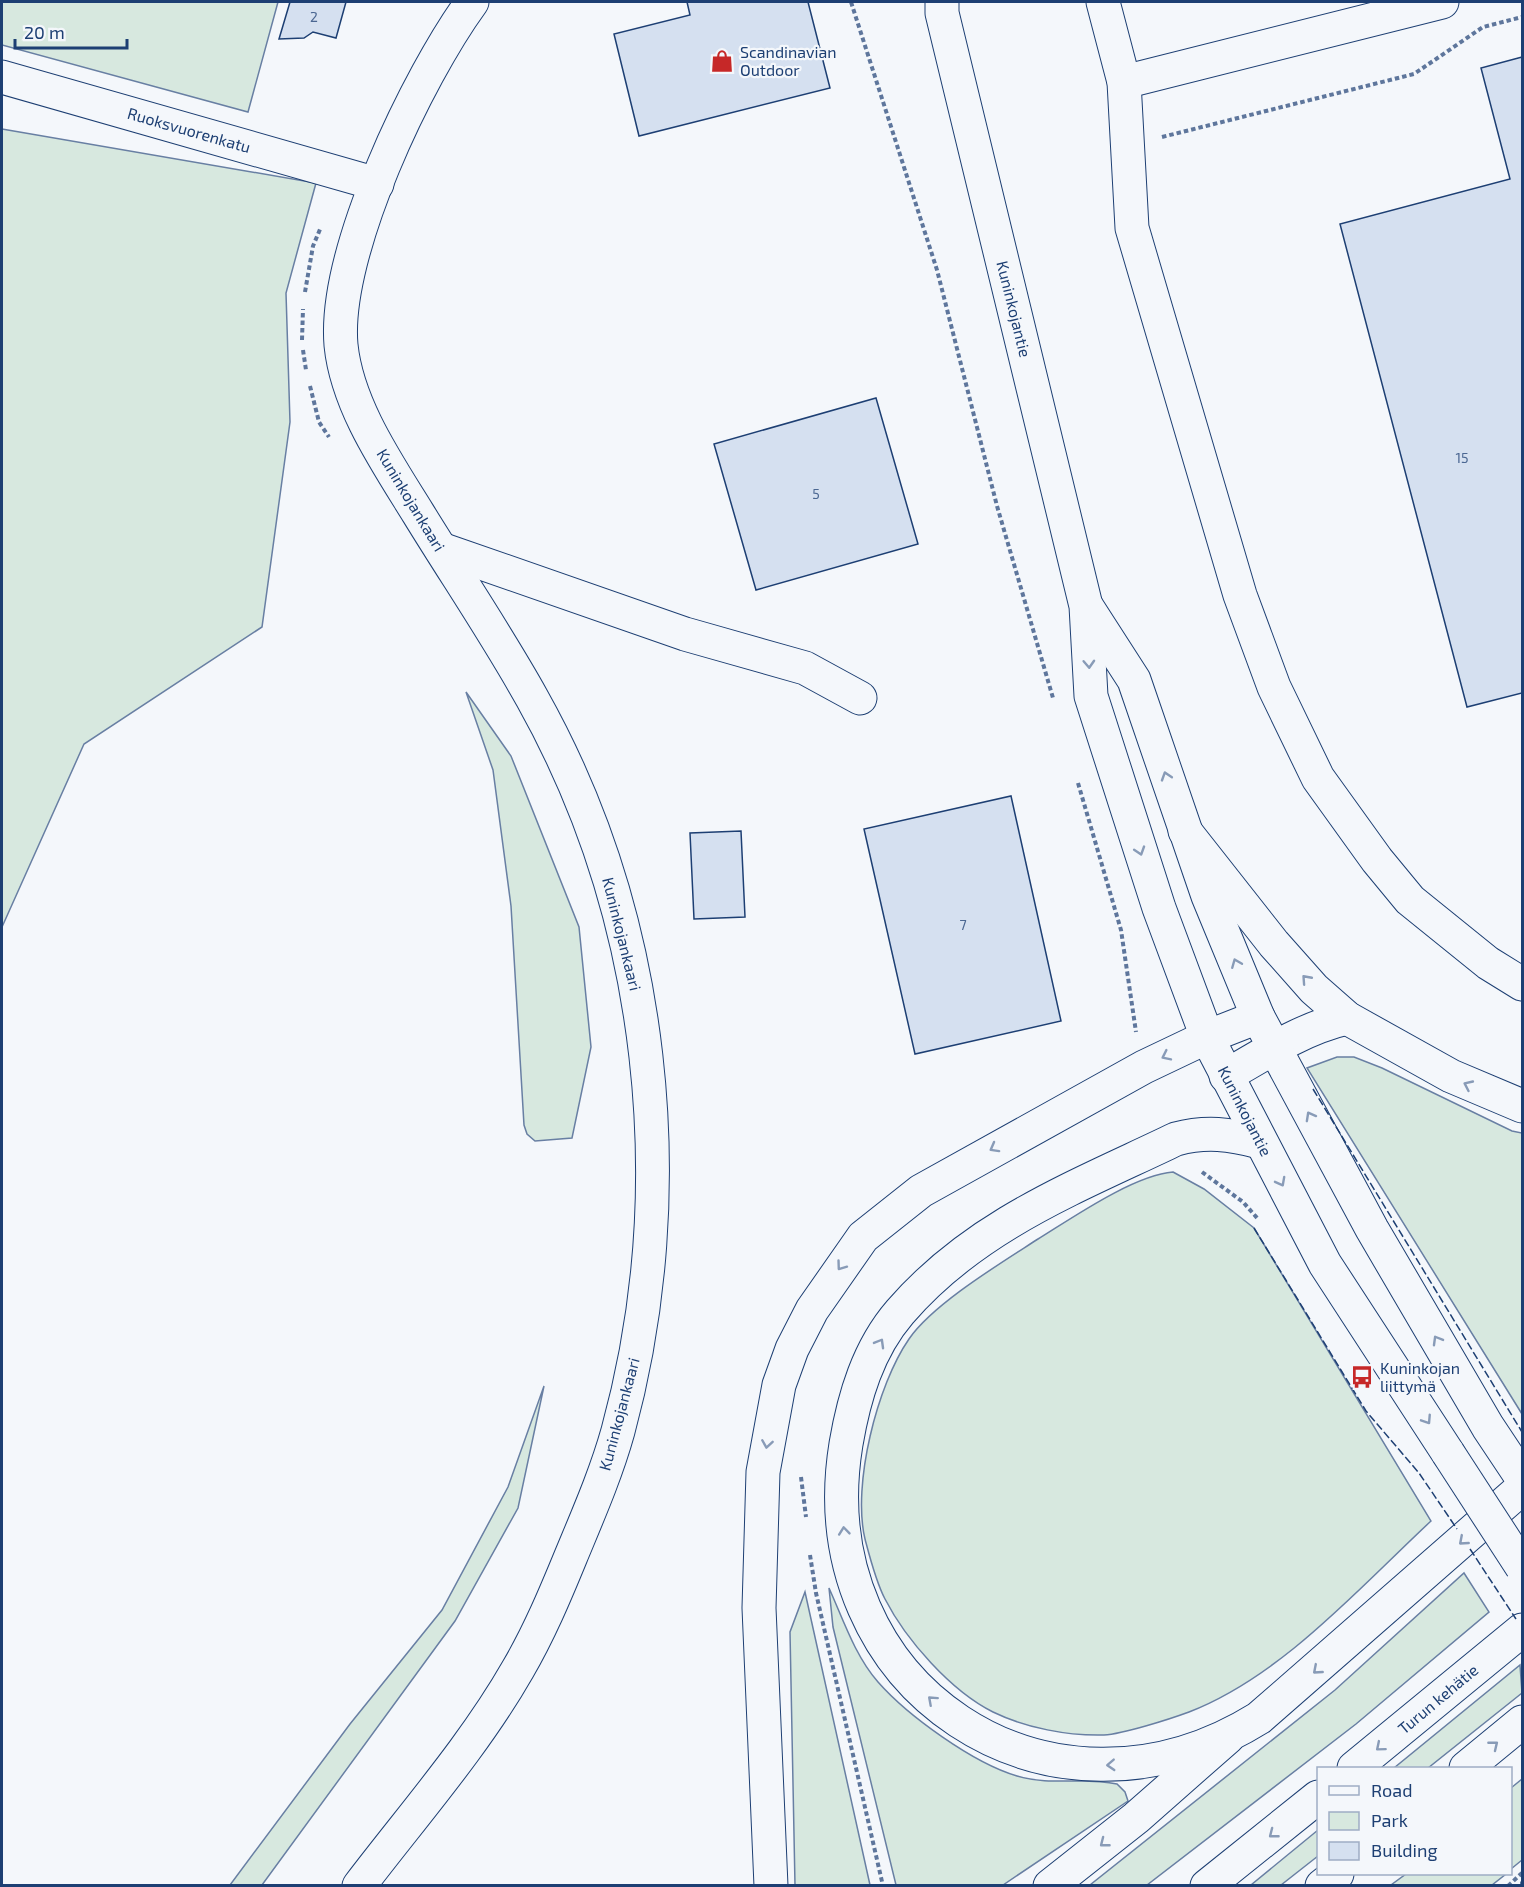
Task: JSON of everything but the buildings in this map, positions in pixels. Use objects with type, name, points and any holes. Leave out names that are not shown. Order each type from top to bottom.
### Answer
[{"type":"main road","name":"Kuninkojankaari","points":[[359,1886],[481,1725],[517,1671],[548,1612],[600,1486],[618,1432],[641,1322],[651,1207],[651,1141],[642,1016],[613,890],[592,826],[566,764],[532,697],[392,470],[366,421],[349,380],[341,346],[341,314],[347,280],[358,235],[377,184],[393,143],[451,30],[472,2]]},
{"type":"main road","points":[[1103,2],[1124,82],[1132,228],[1240,595],[1274,687],[1318,778],[1410,900],[1488,963],[1522,984]]},
{"type":"main road","points":[[1124,82],[1442,2]]},
{"type":"main road","name":"Kuninkojantie","points":[[939,5],[1086,606],[1091,696],[1159,908],[1207,1037],[1325,1264],[1522,1568]]},
{"type":"main road","name":"Ruoksvuorenkatu","points":[[2,77],[377,184]]},
{"type":"main road","points":[[441,549],[685,634],[805,668],[860,698]]},
{"type":"main road","name":"Kuninkojantie","points":[[1086,606],[1134,680],[1185,831],[1258,1017],[1372,1229],[1488,1427],[1522,1478]]},
{"type":"main road","points":[[1185,831],[1274,944],[1314,989],[1347,1018],[1451,1076],[1522,1106]]},
{"type":"main road","points":[[771,1886],[759,1608],[762,1484],[779,1385],[792,1348],[812,1310],[863,1237],[921,1191],[994,1148],[1144,1067],[1207,1037],[1258,1017]]},
{"type":"main road","points":[[1226,1076],[1274,1047],[1325,1023],[1347,1018]]},
{"type":"main road","points":[[1228,1737],[1185,1753],[1142,1763],[1076,1764],[1015,1751],[981,1735],[954,1718],[909,1677],[885,1646],[866,1613],[851,1572],[845,1540],[841,1483],[854,1407],[868,1364],[898,1314],[951,1262],[1005,1223],[1176,1139],[1217,1132],[1260,1142]]},
{"type":"main road","points":[[1050,1886],[1136,1818],[1228,1737],[1259,1718],[1290,1693],[1522,1488]]},
{"type":"main road","name":"Turun kehätie","points":[[1355,1767],[1522,1630]]},
{"type":"main road","points":[[1467,1767],[1522,1722]]},
{"type":"main road","points":[[1207,1886],[1317,1798]]},
{"type":"main road","points":[[1322,1886],[1337,1875]]},
{"type":"path","points":[[1159,138],[1414,74],[1484,27],[1522,17]]},
{"type":"path","points":[[305,294],[313,246],[344,174]]},
{"type":"path","points":[[304,304],[303,359],[320,422],[332,441]]},
{"type":"path","points":[[802,1467],[807,1527]]},
{"type":"path","points":[[809,1548],[816,1593],[883,1886]]},
{"type":"path","points":[[1508,1886],[1522,1873]]},
{"type":"path","points":[[1522,1879],[1522,1886]]},
{"type":"green space","points":[[2,2],[278,2],[248,112],[2,45]]},
{"type":"green space","points":[[2,129],[316,183],[286,293],[290,422],[262,627],[84,744],[2,927]]},
{"type":"green space","points":[[466,692],[511,756],[579,927],[591,1047],[572,1138],[535,1141],[527,1134],[524,1125],[511,906],[493,770]]},
{"type":"green space","points":[[1337,1057],[1354,1057],[1382,1068],[1512,1131],[1522,1133],[1522,1414],[1307,1068]]},
{"type":"green space","points":[[1173,1172],[1204,1189],[1254,1228],[1431,1521],[1318,1628],[1256,1676],[1223,1696],[1181,1715],[1112,1734],[1076,1734],[1033,1727],[993,1712],[961,1691],[917,1647],[885,1599],[871,1562],[862,1517],[862,1491],[870,1436],[887,1382],[897,1359],[909,1339],[934,1312],[987,1272],[1085,1209],[1140,1181]]},
{"type":"green space","points":[[544,1386],[518,1508],[455,1621],[262,1885],[230,1885],[350,1724],[442,1610],[508,1487]]},
{"type":"green space","points":[[1464,1573],[1489,1612],[1356,1724],[1147,1885],[1090,1885],[1335,1690]]},
{"type":"green space","points":[[829,1588],[850,1637],[870,1672],[906,1709],[942,1737],[981,1761],[1017,1776],[1042,1780],[1117,1784],[1125,1792],[1128,1801],[1003,1885],[896,1885],[833,1627]]},
{"type":"green space","points":[[805,1592],[870,1885],[795,1885],[790,1632]]},
{"type":"green space","points":[[1520,1665],[1522,1693],[1429,1767],[1395,1767]]},
{"type":"green space","points":[[1522,1779],[1522,1860],[1512,1868],[1512,1787]]},
{"type":"green space","points":[[1317,1831],[1317,1857],[1281,1885],[1251,1885]]},
{"type":"green space","points":[[1405,1875],[1505,1875],[1492,1885],[1391,1885]]},
{"type":"fence","points":[[1313,1089],[1522,1432]]},
{"type":"fence","points":[[1254,1228],[1366,1411],[1419,1473],[1457,1529]]},
{"type":"fence","points":[[1470,1549],[1516,1619]]},
{"type":"place","name":"Scandinavian Outdoor","points":[[722,61]]},
{"type":"place","name":"Kuninkojan liittymä","points":[[1362,1377]]}]
